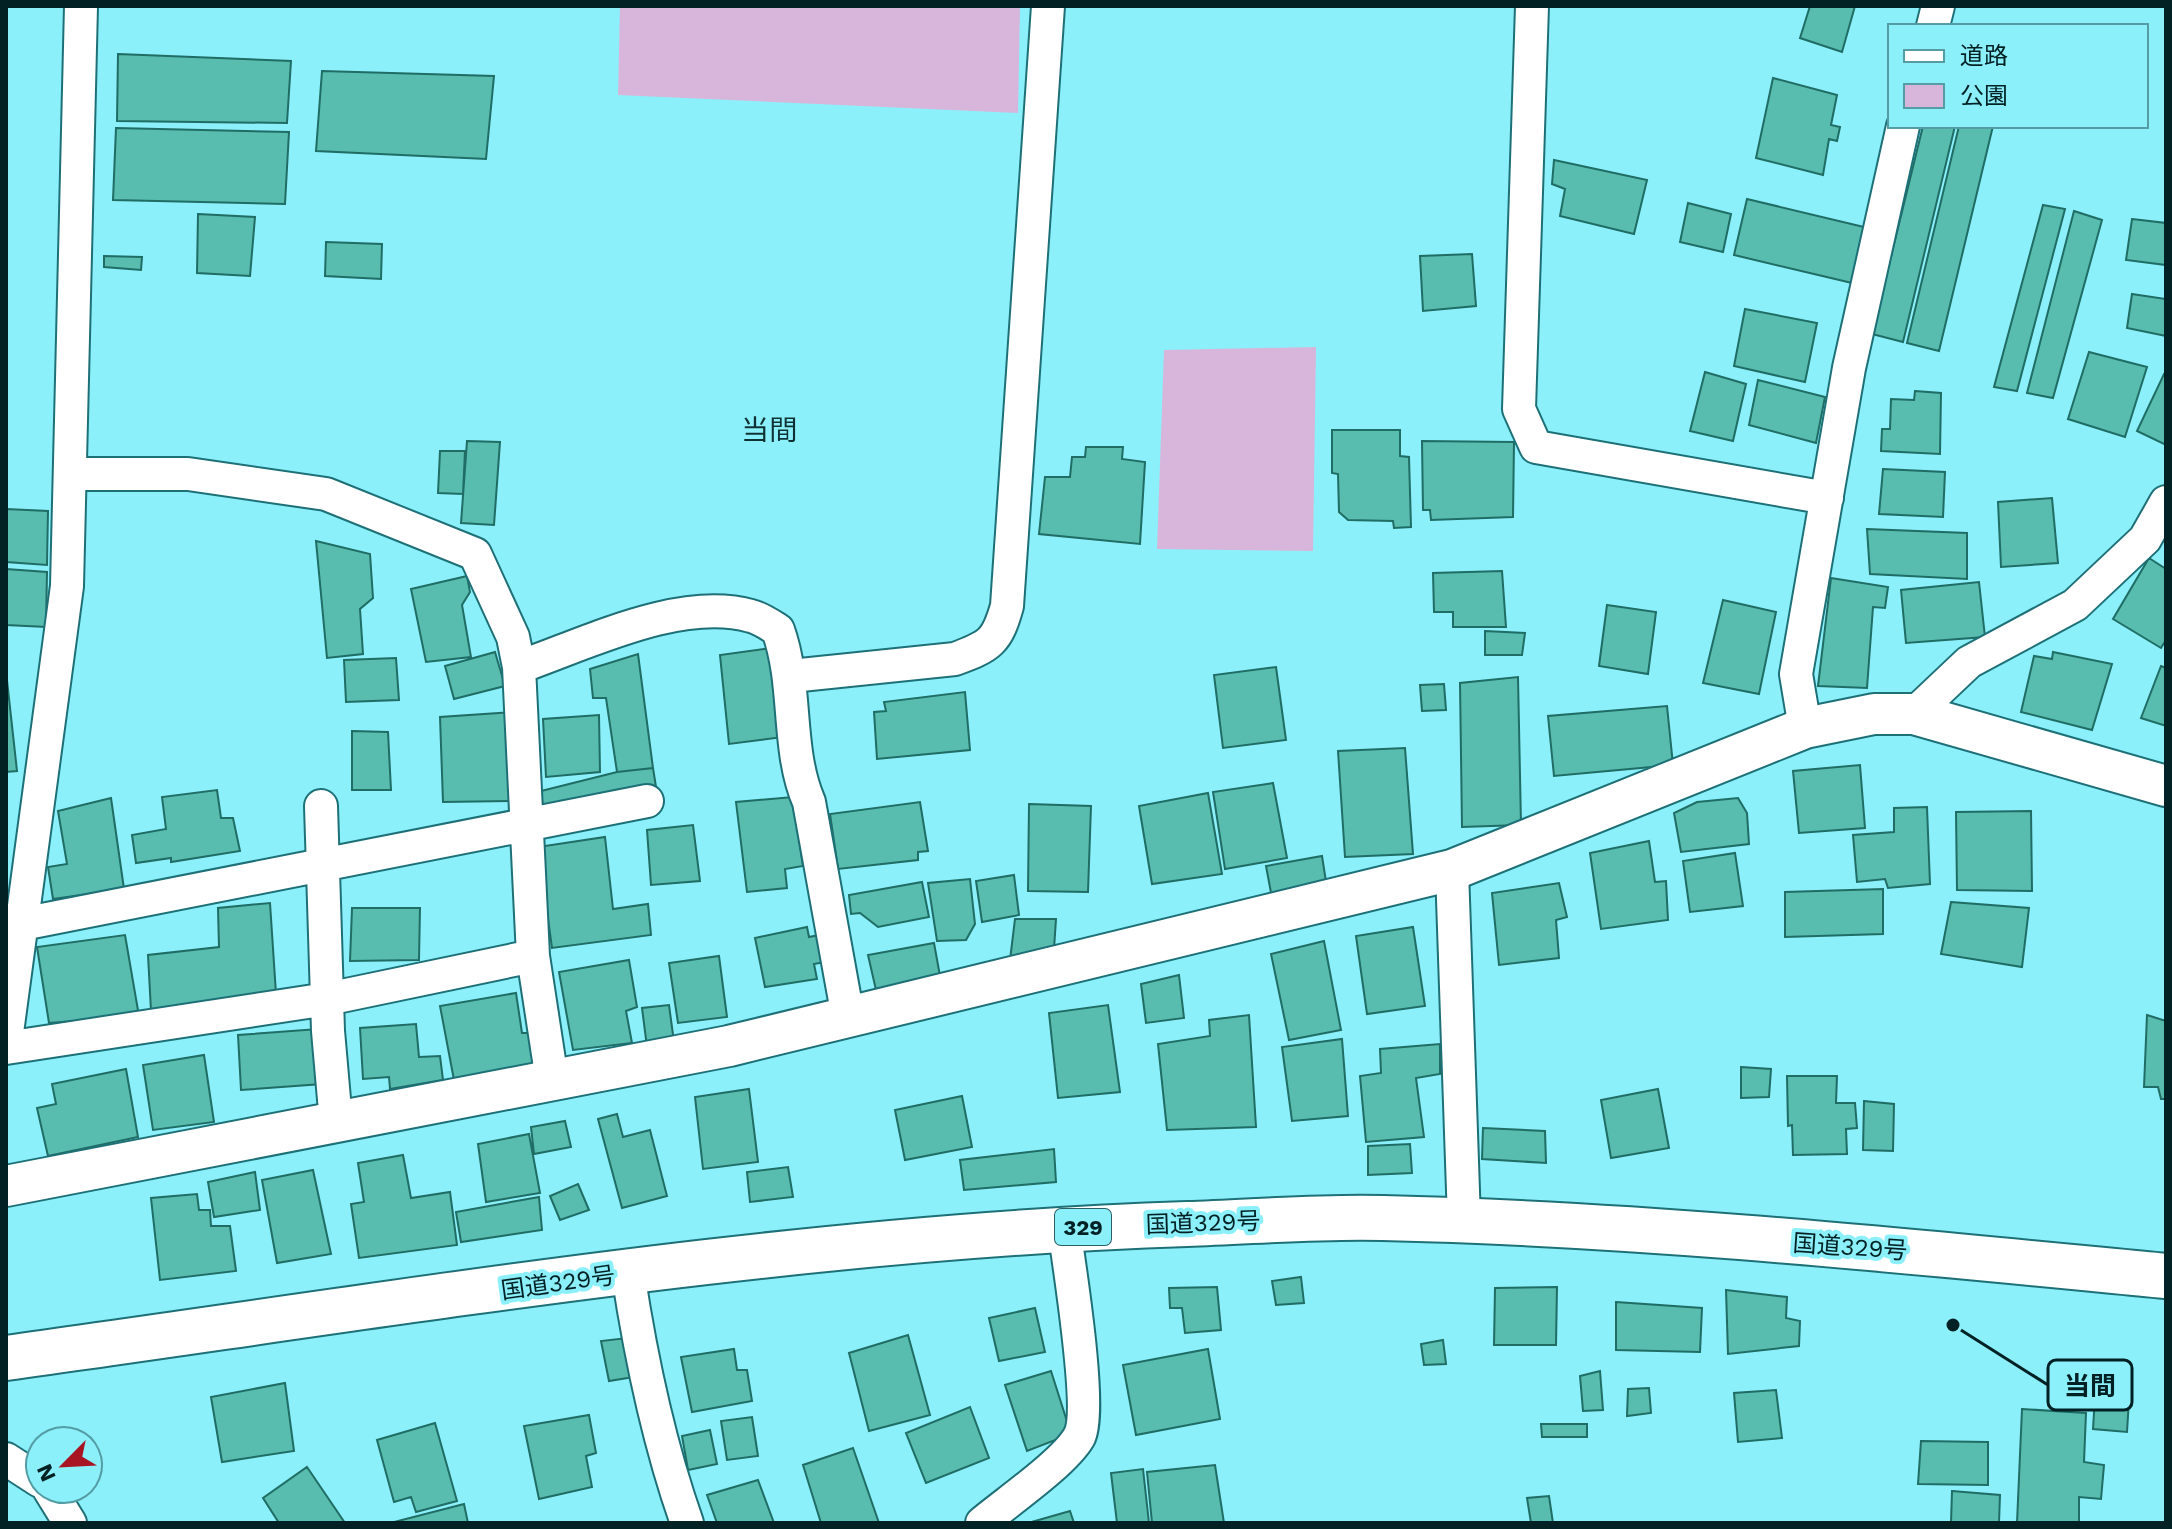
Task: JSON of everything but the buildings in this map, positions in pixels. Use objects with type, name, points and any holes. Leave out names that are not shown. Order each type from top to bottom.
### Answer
[{"type":"highway","name":"国道329号","points":[[6,1358],[823,1247],[1064,1228],[1380,1217],[1464,1220],[1884,1249],[2166,1276]]},
{"type":"street","points":[[6,1040],[67,586],[81,6]]},
{"type":"street","points":[[791,676],[899,668],[955,659],[980,650],[999,635],[1007,606],[1048,6]]},
{"type":"street","points":[[1532,6],[1519,409],[1536,447],[1827,498]]},
{"type":"street","points":[[1805,728],[1796,674],[1849,368],[1903,128]]},
{"type":"street","points":[[72,474],[188,474],[326,494],[376,517],[459,545],[475,554],[513,637],[519,667],[533,956],[552,1080]]},
{"type":"street","points":[[1914,714],[1969,662],[2075,605],[2145,539],[2166,502]]},
{"type":"street","points":[[519,667],[661,618],[693,612],[752,616],[778,630],[791,676],[800,783],[809,802],[848,1017]]},
{"type":"street","points":[[6,1186],[729,1046],[1452,870],[1805,728],[1874,714],[1914,714],[2166,786]]},
{"type":"street","points":[[22,924],[647,801]]},
{"type":"street","points":[[321,806],[327,999],[336,1122]]},
{"type":"street","points":[[1452,870],[1464,1220]]},
{"type":"street","points":[[6,1048],[327,999],[533,956]]},
{"type":"street","points":[[982,1523],[1057,1460],[1081,1435],[1084,1388],[1064,1228]]},
{"type":"street","points":[[628,1273],[643,1371],[668,1470],[687,1523]]},
{"type":"street","points":[[6,1459],[24,1471]]},
{"type":"street","points":[[59,1505],[70,1523]]},
{"type":"green space","points":[[620,6],[1020,6],[1018,113],[618,95]]},
{"type":"green space","points":[[1316,347],[1313,551],[1157,549],[1164,350]]},
{"type":"place","name":"当間","points":[[1953,1325]]},
{"type":"district","name":"当間","points":[[769,430]]}]
